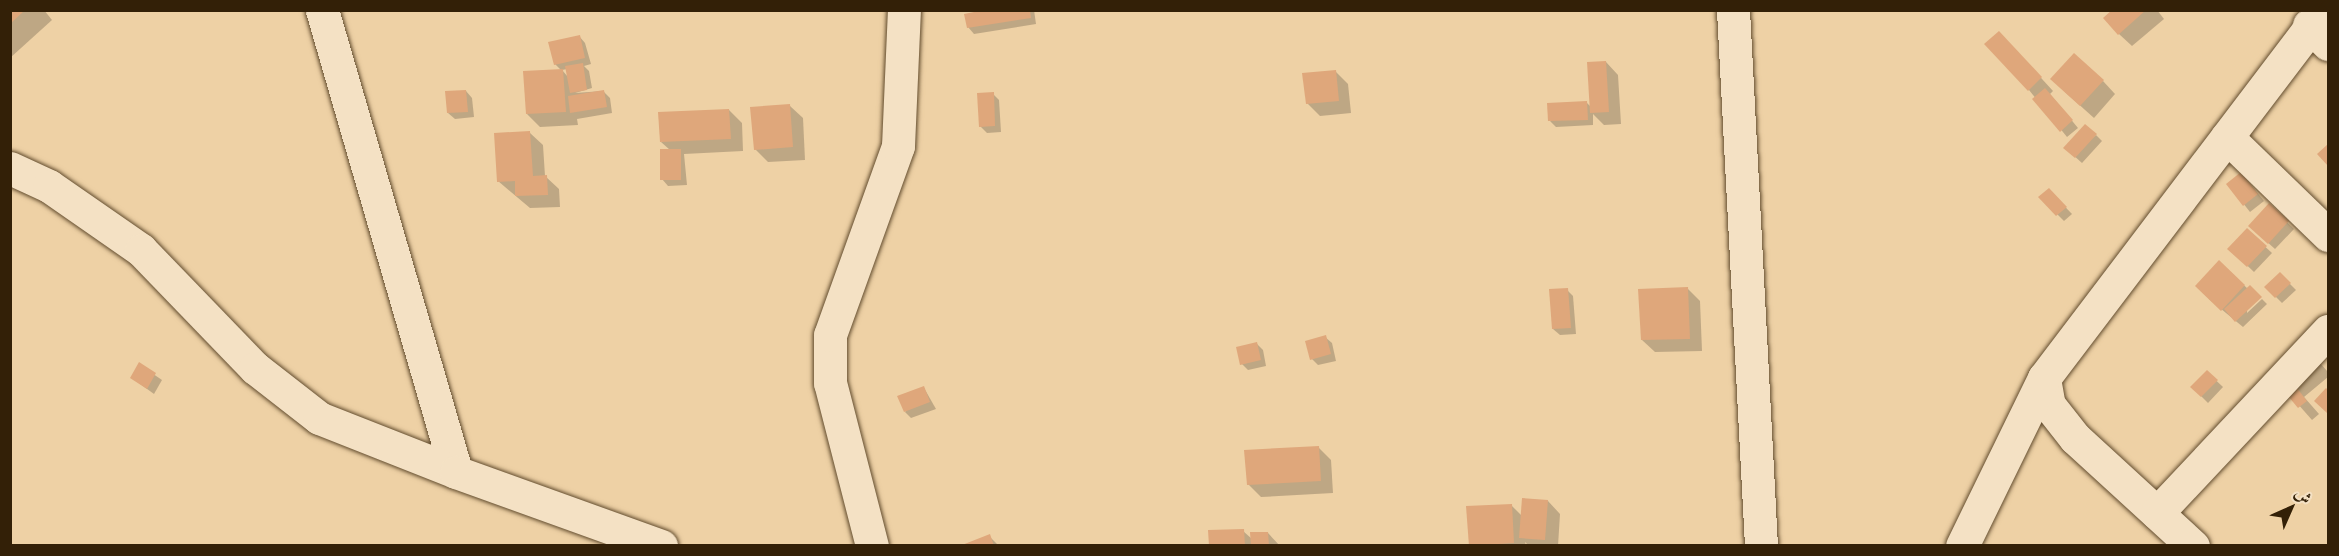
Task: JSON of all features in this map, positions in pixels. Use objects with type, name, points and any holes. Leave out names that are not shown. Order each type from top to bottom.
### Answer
[{"type":"street","points":[[322,10],[456,472]]},
{"type":"street","points":[[872,546],[830,383],[830,335],[898,146],[904,10]]},
{"type":"street","points":[[1707,10],[1733,23],[1761,546]]},
{"type":"street","points":[[1962,546],[2044,378],[2227,137],[2320,27]]},
{"type":"street","points":[[2227,137],[2328,235]]},
{"type":"street","points":[[10,168],[49,186],[141,250],[255,368],[319,418],[456,472],[662,546]]},
{"type":"street","points":[[2157,513],[2328,331]]},
{"type":"street","points":[[2044,378],[2049,405],[2075,438],[2193,546]]},
{"type":"building","points":[[10,10],[25,10],[10,24]]},
{"type":"building","points":[[984,10],[1030,10],[1031,18],[967,28],[964,14]]},
{"type":"building","points":[[2112,10],[2146,10],[2118,35],[2103,18]]},
{"type":"building","points":[[1999,31],[2042,77],[2028,91],[1984,44]]},
{"type":"building","points":[[580,35],[585,58],[554,65],[548,42]]},
{"type":"building","points":[[2074,53],[2104,80],[2080,106],[2050,79]]},
{"type":"building","points":[[1606,61],[1609,112],[1590,113],[1587,62]]},
{"type":"building","points":[[583,63],[587,90],[570,93],[565,66]]},
{"type":"building","points":[[563,69],[566,112],[526,114],[523,71]]},
{"type":"building","points":[[1336,70],[1339,101],[1306,104],[1302,73]]},
{"type":"building","points":[[2045,88],[2073,120],[2060,132],[2032,99]]},
{"type":"building","points":[[466,90],[468,112],[447,113],[445,91]]},
{"type":"building","points":[[604,90],[607,107],[570,113],[568,96]]},
{"type":"building","points":[[994,92],[995,126],[979,127],[977,93]]},
{"type":"building","points":[[1587,101],[1588,120],[1548,121],[1547,103]]},
{"type":"building","points":[[790,104],[793,147],[754,150],[750,107]]},
{"type":"building","points":[[729,109],[731,139],[660,142],[658,112]]},
{"type":"building","points":[[2085,124],[2097,134],[2075,158],[2063,148]]},
{"type":"building","points":[[530,131],[533,176],[547,175],[548,195],[515,196],[515,181],[497,182],[494,133]]},
{"type":"building","points":[[2328,144],[2328,166],[2317,154]]},
{"type":"building","points":[[660,149],[681,149],[681,180],[660,180]]},
{"type":"building","points":[[2241,172],[2258,194],[2243,206],[2226,184]]},
{"type":"building","points":[[2049,188],[2067,207],[2056,216],[2038,197]]},
{"type":"building","points":[[2269,203],[2289,221],[2268,244],[2248,226]]},
{"type":"building","points":[[2247,228],[2267,246],[2247,267],[2227,249]]},
{"type":"building","points":[[2219,260],[2245,285],[2221,311],[2195,286]]},
{"type":"building","points":[[2280,272],[2291,283],[2275,298],[2264,287]]},
{"type":"building","points":[[2250,285],[2262,297],[2235,322],[2224,309]]},
{"type":"building","points":[[1688,287],[1690,339],[1641,340],[1638,289]]},
{"type":"building","points":[[1568,288],[1571,328],[1552,329],[1549,289]]},
{"type":"building","points":[[1326,335],[1331,354],[1310,360],[1305,341]]},
{"type":"building","points":[[1257,342],[1261,360],[1240,365],[1236,347]]},
{"type":"building","points":[[139,362],[156,373],[147,389],[130,378]]},
{"type":"building","points":[[2207,370],[2218,380],[2201,397],[2190,387]]},
{"type":"building","points":[[2274,379],[2293,383],[2307,401],[2298,408]]},
{"type":"building","points":[[924,386],[930,402],[904,412],[897,396]]},
{"type":"building","points":[[2326,388],[2328,390],[2327,413],[2314,401]]},
{"type":"building","points":[[1319,446],[1321,481],[1247,485],[1244,450]]},
{"type":"building","points":[[1522,498],[1548,500],[1545,540],[1519,538]]},
{"type":"building","points":[[1512,504],[1514,543],[1469,546],[1466,506]]},
{"type":"building","points":[[1244,529],[1245,546],[1209,546],[1208,530]]},
{"type":"building","points":[[1250,532],[1268,532],[1269,546],[1251,546]]},
{"type":"building","points":[[990,534],[994,546],[962,546],[962,545]]}]
